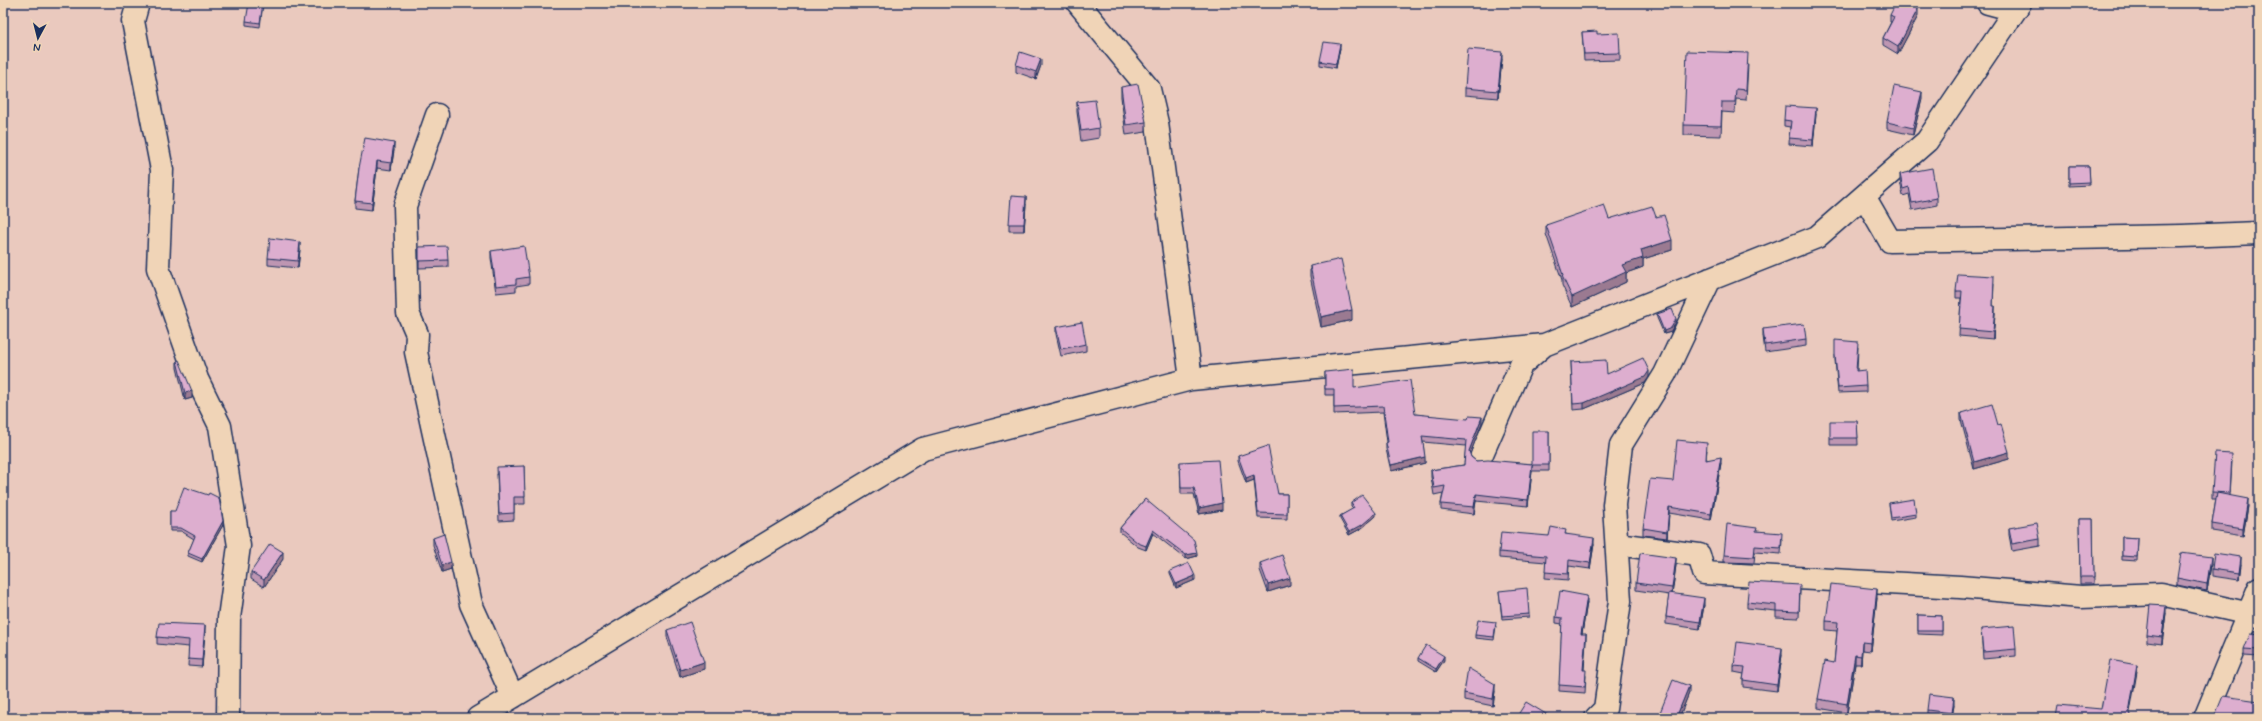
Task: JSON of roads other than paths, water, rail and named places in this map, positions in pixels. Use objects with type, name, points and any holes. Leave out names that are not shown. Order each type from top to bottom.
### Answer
[{"type":"street","points":[[138,3],[133,21],[162,170],[158,268],[197,379],[220,426],[239,546],[229,618],[228,718]]},
{"type":"street","points":[[1078,3],[1149,89],[1157,124],[1191,379]]},
{"type":"street","points":[[478,718],[923,449],[1191,379],[1544,345],[1817,237],[1927,141],[2017,6],[1988,3]]},
{"type":"street","points":[[437,115],[404,206],[408,313],[417,334],[416,352],[471,604],[513,696]]},
{"type":"street","points":[[1864,196],[1890,241],[2259,233]]},
{"type":"street","points":[[1596,718],[1605,708],[1620,601],[1614,505],[1621,446],[1665,374],[1710,279]]},
{"type":"street","points":[[1481,456],[1521,365],[1544,345]]},
{"type":"street","points":[[1617,544],[1699,554],[1704,573],[1952,587],[2081,597],[2161,594],[2254,615]]},
{"type":"street","points":[[2205,718],[2254,615],[2259,588]]}]
